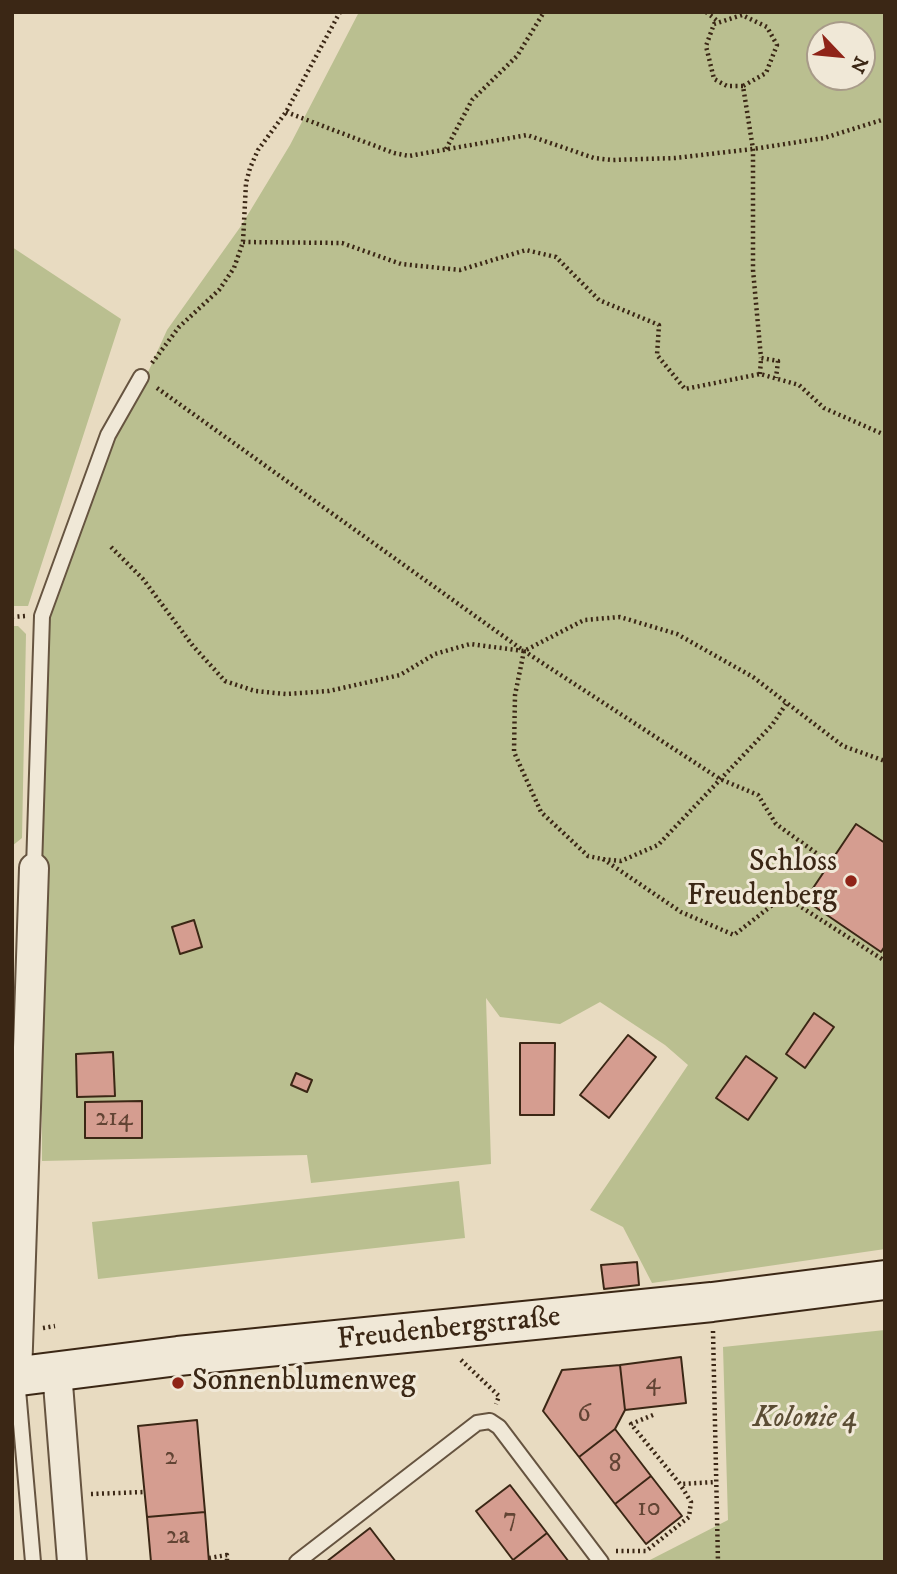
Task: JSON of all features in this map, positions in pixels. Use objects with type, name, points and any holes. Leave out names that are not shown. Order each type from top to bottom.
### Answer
[{"type":"street","points":[[15,1376],[34,868]]},
{"type":"street","name":"Freudenbergstraße","points":[[15,1376],[712,1302],[885,1280]]},
{"type":"street","points":[[57,1371],[72,1562]]},
{"type":"lane","points":[[34,868],[42,616],[108,435],[141,377]]},
{"type":"lane","points":[[15,1376],[33,1562]]},
{"type":"lane","points":[[298,1562],[477,1423],[490,1421],[499,1427],[597,1556]]},
{"type":"path","points":[[340,12],[286,112],[258,150],[250,168],[246,183],[243,242],[234,268],[219,290],[179,327],[141,377],[524,651],[720,779],[758,795],[776,824],[830,863]]},
{"type":"path","points":[[446,149],[472,100],[517,56],[544,12]]},
{"type":"path","points":[[706,12],[719,22]]},
{"type":"path","points":[[742,15],[767,27],[777,45],[766,73],[743,86],[727,86],[715,79],[706,46],[714,24],[742,15]]},
{"type":"path","points":[[743,86],[753,149],[753,270],[760,374]]},
{"type":"path","points":[[286,112],[394,153],[409,156],[527,135],[594,158],[612,160],[675,158],[753,149],[824,138],[885,120]]},
{"type":"path","points":[[243,242],[342,243],[401,264],[460,270],[526,250],[556,257],[599,300],[659,325],[657,355],[685,389],[760,374],[799,385],[824,408],[885,435]]},
{"type":"path","points":[[761,358],[778,361],[776,378]]},
{"type":"path","points":[[111,547],[143,579],[193,646],[225,681],[255,691],[286,694],[329,691],[400,675],[435,654],[470,644],[524,651],[584,620],[620,617],[677,634],[753,677],[843,746],[885,761]]},
{"type":"path","points":[[524,651],[515,695],[514,752],[541,812],[588,856],[602,859],[621,861],[658,845],[772,725],[786,704]]},
{"type":"path","points":[[602,859],[681,912],[734,935],[785,896],[885,961]]},
{"type":"path","points":[[712,1302],[718,1562]]},
{"type":"path","points":[[432,1332],[499,1396],[490,1421]]},
{"type":"path","points":[[597,1556],[646,1551],[690,1517],[691,1502],[680,1484],[631,1424],[653,1415]]},
{"type":"path","points":[[680,1484],[716,1482]]},
{"type":"path","points":[[67,1495],[145,1492]]},
{"type":"path","points":[[209,1558],[227,1555],[227,1562]]},
{"type":"green space","points":[[359,12],[885,12],[885,1249],[652,1283],[623,1227],[590,1210],[688,1065],[665,1045],[600,1002],[560,1024],[500,1017],[486,998],[491,1164],[311,1183],[307,1155],[42,1161],[41,877],[46,618],[121,421],[167,330],[241,226],[290,145]]},
{"type":"green space","points":[[12,247],[121,319],[28,606],[12,606]]},
{"type":"green space","points":[[12,626],[18,626],[26,634],[22,838],[12,846]]},
{"type":"green space","points":[[459,1181],[465,1238],[98,1279],[92,1222]]},
{"type":"green space","name":"Kolonie 4","points":[[885,1330],[885,1562],[646,1562],[728,1520],[723,1347]]},
{"type":"building","name":"Schloss Freudenberg","points":[[856,824],[885,843],[885,946],[881,952],[805,900]]},
{"type":"building","points":[[194,920],[202,947],[180,954],[172,927]]},
{"type":"building","points":[[814,1013],[834,1027],[805,1068],[786,1054]]},
{"type":"building","points":[[628,1035],[656,1057],[609,1118],[580,1095]]},
{"type":"building","points":[[520,1043],[555,1043],[554,1115],[520,1115]]},
{"type":"building","points":[[113,1052],[115,1096],[77,1097],[76,1054]]},
{"type":"building","points":[[746,1056],[777,1078],[748,1120],[716,1098]]},
{"type":"building","points":[[296,1073],[312,1080],[307,1092],[291,1085]]},
{"type":"building","points":[[142,1101],[142,1138],[85,1138],[85,1102]]},
{"type":"building","points":[[637,1262],[639,1285],[604,1289],[601,1265]]},
{"type":"building","points":[[681,1357],[686,1403],[625,1410],[620,1365]]},
{"type":"building","points":[[620,1365],[625,1410],[615,1429],[579,1457],[543,1411],[562,1370]]},
{"type":"building","points":[[197,1420],[205,1512],[147,1517],[138,1426]]},
{"type":"building","points":[[615,1429],[651,1476],[615,1504],[579,1457]]},
{"type":"building","points":[[651,1476],[682,1516],[646,1544],[615,1504]]},
{"type":"building","points":[[510,1485],[547,1533],[513,1560],[476,1511]]},
{"type":"building","points":[[205,1512],[209,1562],[151,1562],[147,1517]]},
{"type":"building","points":[[370,1528],[396,1562],[326,1562]]},
{"type":"building","points":[[547,1533],[569,1562],[513,1560]]},
{"type":"place","name":"Schloss Freudenberg","points":[[851,881]]},
{"type":"place","name":"Sonnenblumenweg","points":[[178,1383]]}]
